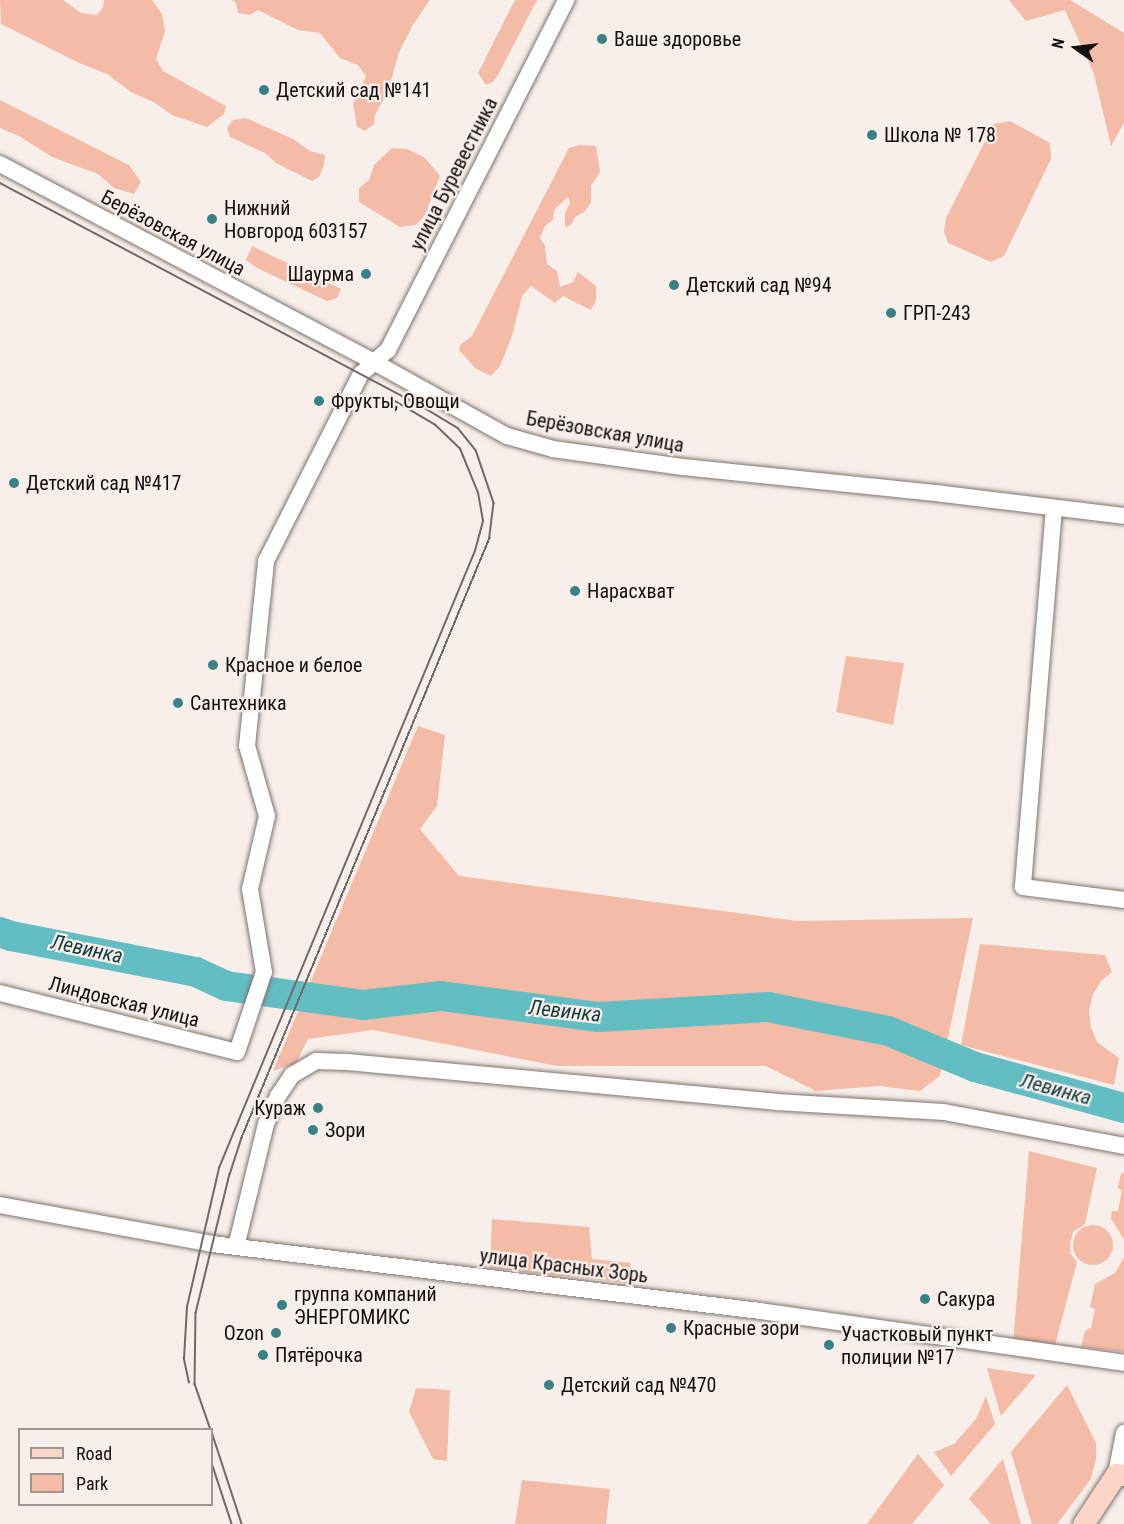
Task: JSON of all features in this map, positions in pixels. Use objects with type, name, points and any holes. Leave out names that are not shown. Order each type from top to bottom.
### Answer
[{"type":"main road","points":[[1083,1524],[1120,1474]]},
{"type":"street","name":"улица Буревестника","points":[[237,1052],[264,972],[250,889],[267,816],[247,746],[266,561],[361,374],[388,351],[567,0]]},
{"type":"street","name":"Берёзовская улица","points":[[0,164],[375,362],[507,436],[553,449],[683,467],[943,494],[1124,516]]},
{"type":"street","points":[[1054,508],[1023,887],[1124,900]]},
{"type":"street","name":"Линдовская улица","points":[[0,993],[237,1052]]},
{"type":"street","points":[[236,1247],[266,1124],[278,1096],[292,1075],[316,1061],[359,1063],[776,1102],[944,1112],[1124,1146]]},
{"type":"street","name":"улица Красных Зорь","points":[[0,1206],[236,1247],[760,1311],[1124,1364]]},
{"type":"street","points":[[1120,1474],[1124,1433]]},
{"type":"green space","points":[[0,0],[63,0],[81,13],[97,15],[103,7],[104,0],[152,0],[162,14],[165,31],[156,59],[163,71],[226,106],[224,114],[207,127],[172,115],[155,103],[131,92],[107,74],[79,63],[1,24]]},
{"type":"green space","points":[[232,0],[430,0],[413,25],[399,52],[388,92],[375,115],[374,124],[365,131],[357,127],[353,104],[366,76],[358,65],[340,58],[320,33],[298,30],[258,10],[250,15],[238,13],[236,3]]},
{"type":"green space","points":[[515,0],[537,0],[498,75],[493,82],[486,85],[478,73]]},
{"type":"green space","points":[[1009,0],[1070,0],[1124,33],[1124,123],[1111,146],[1094,74],[1065,10],[1026,21]]},
{"type":"green space","points":[[0,100],[129,165],[141,182],[134,194],[114,188],[98,174],[52,157],[19,136],[0,128]]},
{"type":"green space","points":[[246,118],[293,139],[310,151],[325,155],[319,177],[312,181],[276,163],[265,153],[230,137],[227,128],[233,120]]},
{"type":"green space","points":[[1010,121],[1050,143],[1051,159],[1004,256],[991,262],[948,243],[944,232],[946,218],[994,124]]},
{"type":"green space","points":[[579,145],[596,146],[600,172],[591,186],[591,203],[584,212],[575,217],[571,225],[565,227],[565,213],[570,203],[568,197],[554,210],[553,220],[545,226],[540,238],[545,246],[547,264],[557,271],[560,287],[573,282],[578,272],[596,286],[596,300],[591,310],[563,296],[555,303],[531,286],[522,296],[512,336],[500,366],[491,376],[475,368],[459,350],[460,345],[472,336],[569,148]]},
{"type":"green space","points":[[392,148],[407,149],[425,158],[440,176],[425,215],[416,225],[400,227],[359,202],[359,188],[369,180],[374,165]]},
{"type":"green space","points":[[252,246],[341,289],[337,298],[327,301],[257,268],[246,260]]},
{"type":"green space","points":[[846,656],[904,663],[893,725],[836,712]]},
{"type":"green space","points":[[418,726],[445,735],[437,806],[420,829],[459,876],[797,921],[973,918],[940,1076],[920,1091],[879,1086],[816,1091],[766,1066],[557,1066],[373,1030],[308,1039],[296,1063],[273,1071]]},
{"type":"green space","points":[[980,944],[1105,955],[1112,972],[1102,980],[1093,994],[1089,1011],[1091,1027],[1097,1042],[1119,1058],[1114,1085],[961,1045]]},
{"type":"green space","points":[[1029,1151],[1097,1168],[1085,1224],[1073,1232],[1070,1244],[1071,1254],[1077,1262],[1054,1349],[1013,1344]]},
{"type":"green space","points":[[1121,1173],[1124,1174],[1124,1239],[1111,1219],[1112,1211],[1118,1211],[1122,1190],[1118,1188]]},
{"type":"green space","points":[[492,1219],[589,1227],[592,1259],[631,1263],[628,1283],[490,1268]]},
{"type":"green space","points":[[1093,1225],[1101,1226],[1107,1231],[1112,1237],[1112,1253],[1107,1259],[1101,1264],[1093,1265],[1085,1264],[1079,1259],[1074,1253],[1073,1245],[1074,1237],[1079,1231],[1085,1226]]},
{"type":"green space","points":[[1124,1258],[1124,1352],[1081,1347],[1085,1331],[1091,1328],[1095,1309],[1090,1307],[1095,1284],[1115,1273]]},
{"type":"green space","points":[[987,1368],[1036,1375],[1001,1416]]},
{"type":"green space","points":[[1067,1385],[1096,1443],[1096,1459],[1091,1479],[1057,1524],[1032,1524],[1011,1452]]},
{"type":"green space","points":[[416,1388],[450,1390],[447,1461],[433,1459],[409,1412]]},
{"type":"green space","points":[[986,1396],[995,1424],[951,1476],[934,1452],[954,1444],[976,1419]]},
{"type":"green space","points":[[918,1454],[944,1485],[912,1524],[867,1524]]},
{"type":"green space","points":[[1003,1459],[1021,1524],[991,1524],[969,1499]]},
{"type":"green space","points":[[522,1480],[610,1489],[606,1524],[515,1524]]},
{"type":"waterway","name":"Левинка","points":[[0,932],[196,972],[226,986],[363,1005],[441,996],[599,1017],[768,1007],[888,1031],[975,1067],[1124,1108]]},
{"type":"tram line","points":[[0,183],[423,407],[458,428],[476,450],[494,503],[490,538],[242,1138],[230,1174],[196,1313],[195,1384],[210,1428]]},
{"type":"tram line","points":[[189,1383],[184,1359],[187,1307],[219,1168],[475,551],[483,521],[478,493],[460,449],[435,425],[391,399]]},
{"type":"tram line","points":[[213,1435],[242,1524]]},
{"type":"tram line","points":[[213,1466],[232,1524]]},
{"type":"place","name":"Ваше здоровье","points":[[602,39]]},
{"type":"place","name":"Детский сад №141","points":[[264,90]]},
{"type":"place","name":"Школа № 178","points":[[872,135]]},
{"type":"place","name":"Нижний Новгород 603157","points":[[212,219]]},
{"type":"place","name":"Шаурма","points":[[366,274]]},
{"type":"place","name":"Детский сад №94","points":[[674,285]]},
{"type":"place","name":"ГРП-243","points":[[891,313]]},
{"type":"place","name":"Фрукты, Овощи","points":[[319,401]]},
{"type":"place","name":"Детский сад №417","points":[[14,483]]},
{"type":"place","name":"Нарасхват","points":[[575,591]]},
{"type":"place","name":"Красное и белое","points":[[213,665]]},
{"type":"place","name":"Сантехника","points":[[178,703]]},
{"type":"place","name":"Кураж","points":[[318,1108]]},
{"type":"place","name":"Зори","points":[[313,1130]]},
{"type":"place","name":"Сакура","points":[[925,1299]]},
{"type":"place","name":"группа компаний ЭНЕРГОМИКС","points":[[282,1305]]},
{"type":"place","name":"Красные зори","points":[[671,1328]]},
{"type":"place","name":"Ozon","points":[[276,1333]]},
{"type":"place","name":"Участковый пункт полиции №17","points":[[829,1345]]},
{"type":"place","name":"Пятёрочка","points":[[263,1355]]},
{"type":"place","name":"Детский сад №470","points":[[549,1385]]}]
